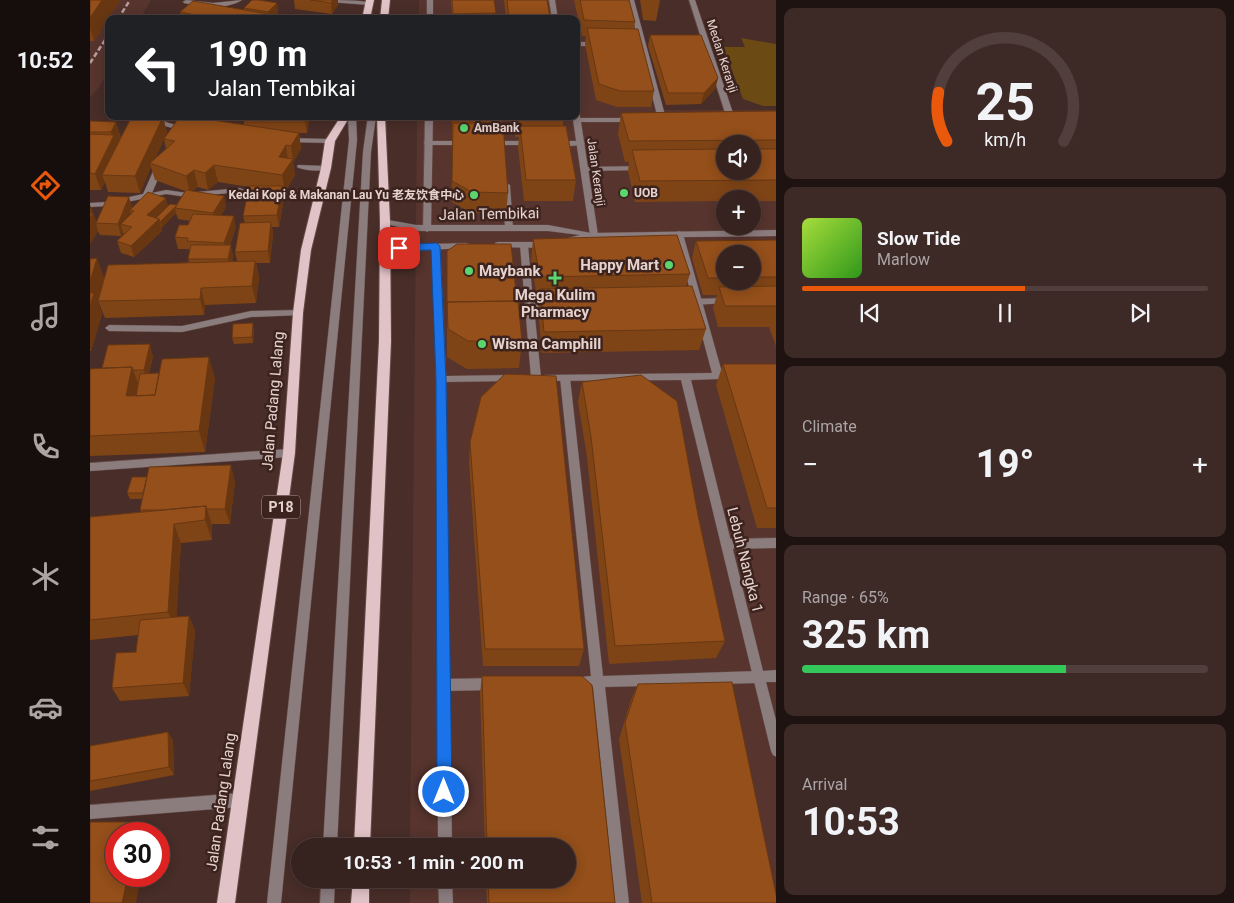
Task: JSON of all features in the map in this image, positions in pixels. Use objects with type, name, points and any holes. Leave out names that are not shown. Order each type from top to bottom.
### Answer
[{"type":"main road","points":[[384,15],[386,0]]},
{"type":"main road","points":[[367,15],[369,2]]},
{"type":"main road","name":"Jalan Padang Lalang","points":[[226,903],[289,453],[298,313],[306,250],[326,168],[330,141],[343,120]]},
{"type":"main road","points":[[362,838],[385,341],[385,221],[381,120]]},
{"type":"main road","points":[[360,903],[361,888]]},
{"type":"street","points":[[186,2],[227,5],[239,0]]},
{"type":"street","points":[[330,0],[369,2]]},
{"type":"street","points":[[430,0],[430,15]]},
{"type":"street","points":[[552,0],[555,15]]},
{"type":"street","points":[[631,0],[662,120]]},
{"type":"street","name":"Medan Keranji","points":[[691,0],[731,119]]},
{"type":"street","points":[[580,44],[604,44]]},
{"type":"street","points":[[633,44],[651,44]]},
{"type":"street","points":[[697,44],[706,44]]},
{"type":"street","points":[[580,116],[643,120]]},
{"type":"street","points":[[721,119],[740,119]]},
{"type":"street","points":[[156,120],[176,127],[192,128]]},
{"type":"street","points":[[274,903],[352,140],[352,120]]},
{"type":"street","points":[[330,838],[367,152],[371,120]]},
{"type":"street","points":[[427,229],[429,120]]},
{"type":"street","name":"Jalan Keranji","points":[[578,120],[594,235]]},
{"type":"street","points":[[652,120],[671,120]]},
{"type":"street","points":[[173,135],[176,127]]},
{"type":"street","points":[[503,134],[504,152]]},
{"type":"street","points":[[276,139],[296,142],[330,141]]},
{"type":"street","points":[[428,143],[475,143]]},
{"type":"street","points":[[485,143],[542,143]]},
{"type":"street","points":[[552,143],[581,143]]},
{"type":"street","points":[[147,195],[162,161]]},
{"type":"street","points":[[301,167],[326,168]]},
{"type":"street","points":[[584,169],[650,168]]},
{"type":"street","points":[[506,180],[509,228]]},
{"type":"street","points":[[90,205],[107,204],[166,192],[187,195],[240,190]]},
{"type":"street","name":"Jalan Tembikai","points":[[385,221],[405,227],[427,229],[548,228],[594,235],[776,233]]},
{"type":"street","points":[[441,379],[723,376],[697,302],[678,234]]},
{"type":"street","name":"Jalan Tembikai","points":[[484,246],[551,244],[594,235]]},
{"type":"street","points":[[524,245],[536,378]]},
{"type":"street","points":[[436,246],[441,379],[445,838]]},
{"type":"street","name":"Jalan Tembikai","points":[[385,261],[399,248],[475,246]]},
{"type":"street","points":[[677,302],[737,301]]},
{"type":"street","points":[[529,304],[559,303]]},
{"type":"street","points":[[109,328],[182,329],[251,314],[298,313]]},
{"type":"street","name":"Lebuh Nangka 1","points":[[685,376],[776,752]]},
{"type":"street","points":[[565,378],[622,903]]},
{"type":"street","points":[[90,467],[289,453]]},
{"type":"street","points":[[726,544],[776,543]]},
{"type":"street","points":[[559,682],[776,676]]},
{"type":"street","points":[[444,685],[501,684]]},
{"type":"street","points":[[90,812],[240,800]]},
{"type":"street","points":[[327,903],[328,888]]},
{"type":"street","points":[[445,888],[446,903]]},
{"type":"shaded area","points":[[90,0],[151,0],[142,15],[105,15],[105,77],[90,97]]},
{"type":"shaded area","points":[[419,0],[627,0],[654,110],[776,110],[776,903],[410,903],[410,888],[576,888],[576,838],[410,838],[417,120],[580,120],[580,15],[419,15]]},
{"type":"shaded area","points":[[741,38],[776,44],[776,106],[763,106],[743,99],[723,47],[745,47]]},
{"type":"building","points":[[90,0],[102,0],[90,18]]},
{"type":"building","points":[[252,0],[277,3],[268,12],[244,8]]},
{"type":"building","points":[[310,0],[333,0],[331,3]]},
{"type":"building","points":[[452,0],[494,0],[496,13],[453,14]]},
{"type":"building","points":[[507,0],[547,0],[550,15],[509,15]]},
{"type":"building","points":[[580,0],[629,0],[635,22],[584,20]]},
{"type":"building","points":[[193,1],[268,14],[196,15],[180,12]]},
{"type":"building","points":[[587,28],[638,29],[654,91],[620,91],[599,84]]},
{"type":"building","points":[[650,35],[701,35],[718,78],[704,93],[668,93]]},
{"type":"building","points":[[776,111],[776,140],[761,140],[761,135],[716,135],[716,140],[629,141],[621,113]]},
{"type":"building","points":[[130,120],[162,120],[135,176],[102,175]]},
{"type":"building","points":[[177,120],[212,120],[299,133],[291,146],[286,145],[279,157],[293,159],[282,175],[214,165],[205,173],[194,170],[186,176],[150,163],[175,141],[164,139]]},
{"type":"building","points":[[244,120],[305,120],[305,122],[244,122]]},
{"type":"building","points":[[90,121],[116,122],[111,132],[90,132]]},
{"type":"building","points":[[453,123],[503,123],[508,193],[472,192],[452,181]]},
{"type":"building","points":[[520,126],[566,126],[576,180],[526,180]]},
{"type":"building","points":[[90,134],[114,135],[95,174],[90,173]]},
{"type":"building","points":[[716,149],[716,180],[761,180],[761,149],[776,149],[776,180],[640,181],[632,150]]},
{"type":"building","points":[[249,186],[282,186],[277,215],[243,216]]},
{"type":"building","points":[[186,190],[224,196],[213,213],[175,208]]},
{"type":"building","points":[[148,192],[166,198],[147,215],[159,219],[131,246],[117,241],[132,227],[121,224],[134,211],[130,210]]},
{"type":"building","points":[[108,196],[129,197],[118,224],[96,223]]},
{"type":"building","points":[[170,204],[177,205],[160,222],[156,218]]},
{"type":"building","points":[[193,214],[234,216],[224,243],[187,241],[188,238],[175,237],[179,225],[188,225]]},
{"type":"building","points":[[271,222],[268,251],[235,252],[240,223]]},
{"type":"building","points":[[677,235],[690,274],[540,277],[533,239]]},
{"type":"building","points":[[776,240],[776,277],[761,277],[761,245],[716,245],[716,278],[708,278],[696,241]]},
{"type":"building","points":[[457,244],[511,244],[517,301],[447,302],[447,251]]},
{"type":"building","points":[[191,245],[231,245],[228,259],[188,259]]},
{"type":"building","points":[[97,258],[90,282],[90,259]]},
{"type":"building","points":[[255,261],[252,286],[201,288],[200,299],[98,301],[108,265]]},
{"type":"building","points":[[692,286],[706,329],[544,332],[540,289]]},
{"type":"building","points":[[761,286],[776,286],[776,306],[725,306],[720,290],[761,290]]},
{"type":"building","points":[[90,293],[94,293],[90,306]]},
{"type":"building","points":[[518,301],[522,341],[468,341],[448,329],[447,302]]},
{"type":"building","points":[[253,323],[252,337],[232,338],[233,324]]},
{"type":"building","points":[[150,344],[144,370],[133,370],[132,367],[102,368],[108,345]]},
{"type":"building","points":[[209,357],[199,431],[90,436],[90,369],[132,367],[126,396],[155,395],[162,359]]},
{"type":"building","points":[[723,364],[776,364],[776,508],[767,508]]},
{"type":"building","points":[[159,373],[155,395],[136,396],[140,374]]},
{"type":"building","points":[[505,374],[556,376],[584,649],[485,649],[470,442],[481,397]]},
{"type":"building","points":[[641,375],[677,401],[698,515],[725,641],[615,646],[591,437],[582,382]]},
{"type":"building","points":[[231,465],[225,509],[207,509],[206,506],[140,510],[149,467]]},
{"type":"building","points":[[132,477],[147,477],[143,493],[127,493]]},
{"type":"building","points":[[206,506],[205,520],[174,524],[168,612],[90,620],[90,517]]},
{"type":"building","points":[[189,616],[183,683],[112,688],[116,653],[136,652],[140,620]]},
{"type":"building","points":[[482,676],[582,676],[592,685],[615,903],[489,903],[488,888],[576,888],[576,838],[487,838]]},
{"type":"building","points":[[732,682],[776,894],[776,903],[652,903],[625,723],[638,684]]},
{"type":"building","points":[[168,732],[169,767],[90,781],[90,746]]},
{"type":"building","points":[[90,822],[105,822],[105,887],[126,887],[122,903],[90,903]]},
{"type":"railway","points":[[121,15],[130,0]]},
{"type":"railway","points":[[90,63],[105,40]]},
{"type":"place","name":"AmBank","points":[[464,128]]},
{"type":"place","name":"UOB","points":[[624,193]]},
{"type":"place","name":"Kedai Kopi & Makanan Lau Yu 老友饮食中心","points":[[474,195]]},
{"type":"place","name":"Happy Mart","points":[[669,265]]},
{"type":"place","name":"Maybank","points":[[469,271]]},
{"type":"place","name":"Mega Kulim Pharmacy","points":[[555,278]]},
{"type":"place","name":"Wisma Camphill","points":[[482,344]]},
{"type":"route","points":[[399,248],[436,246],[441,379],[444,792]]}]
